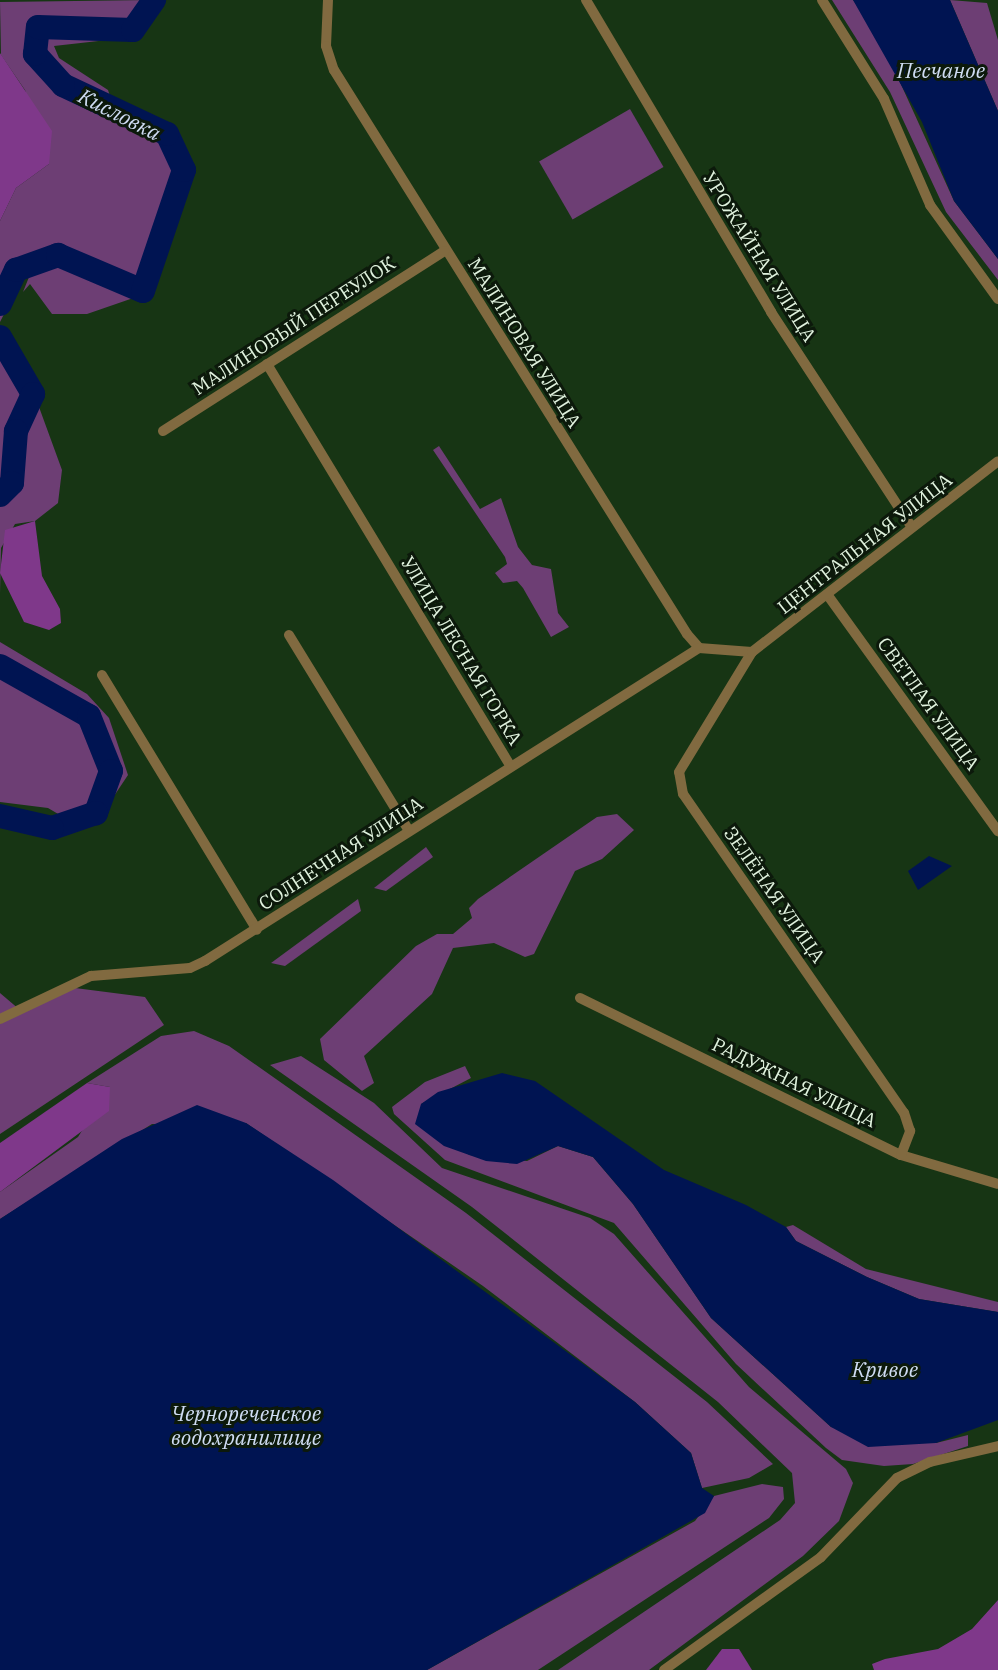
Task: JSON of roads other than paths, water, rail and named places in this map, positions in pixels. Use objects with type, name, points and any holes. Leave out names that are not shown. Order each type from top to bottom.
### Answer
[{"type":"street","name":"МАЛИНОВАЯ УЛИЦА","points":[[328,0],[326,46],[334,69],[444,251],[699,648]]},
{"type":"street","name":"УРОЖАЙНАЯ УЛИЦА","points":[[586,0],[735,254],[912,526]]},
{"type":"street","points":[[822,0],[884,99],[930,205],[998,299]]},
{"type":"street","name":"МАЛИНОВЫЙ ПЕРЕУЛОК","points":[[163,431],[444,251]]},
{"type":"street","name":"УЛИЦА ЛЕСНАЯ ГОРКА","points":[[267,364],[510,766],[699,648]]},
{"type":"street","name":"ЦЕНТРАЛЬНАЯ УЛИЦА","points":[[751,652],[829,597],[912,526],[998,461]]},
{"type":"street","name":"СВЕТЛАЯ УЛИЦА","points":[[829,597],[998,831]]},
{"type":"street","points":[[289,635],[409,831]]},
{"type":"street","points":[[699,648],[751,652]]},
{"type":"street","name":"ЗЕЛЁНАЯ УЛИЦА","points":[[751,652],[685,753],[680,783],[904,1113],[910,1131],[901,1154]]},
{"type":"street","points":[[102,675],[257,930]]},
{"type":"street","name":"СОЛНЕЧНАЯ УЛИЦА","points":[[0,1019],[91,975],[190,968],[257,930],[510,766]]},
{"type":"street","name":"РАДУЖНАЯ УЛИЦА","points":[[580,998],[901,1154],[998,1184]]},
{"type":"street","points":[[664,1670],[821,1557],[898,1478],[930,1462],[998,1446]]},
{"type":"water","name":"Песчаное","points":[[853,0],[950,0],[998,111],[998,259],[954,201],[922,122]]},
{"type":"water","points":[[929,856],[952,866],[918,890],[908,871]]},
{"type":"water","name":"Кривое","points":[[502,1073],[535,1081],[664,1170],[746,1205],[786,1227],[796,1241],[867,1277],[919,1299],[998,1312],[998,1420],[936,1443],[868,1447],[831,1427],[711,1318],[633,1204],[593,1157],[558,1146],[517,1164],[486,1161],[444,1146],[415,1124],[421,1104],[438,1092]]},
{"type":"water","name":"Чернореченское водохранилище","points":[[197,1105],[246,1123],[333,1180],[635,1402],[691,1453],[702,1488],[714,1496],[705,1513],[427,1670],[0,1670],[0,1219],[122,1139]]},
{"type":"waterway","name":"Кисловка","points":[[0,304],[16,270],[58,255],[143,291],[184,170],[167,134],[63,85],[35,54],[38,27],[133,30],[154,0]]},
{"type":"waterway","name":"Кисловка","points":[[0,337],[33,394],[16,431],[12,483],[0,495]]},
{"type":"waterway","name":"Кисловка","points":[[0,666],[89,716],[111,771],[96,813],[52,828],[0,816]]}]
